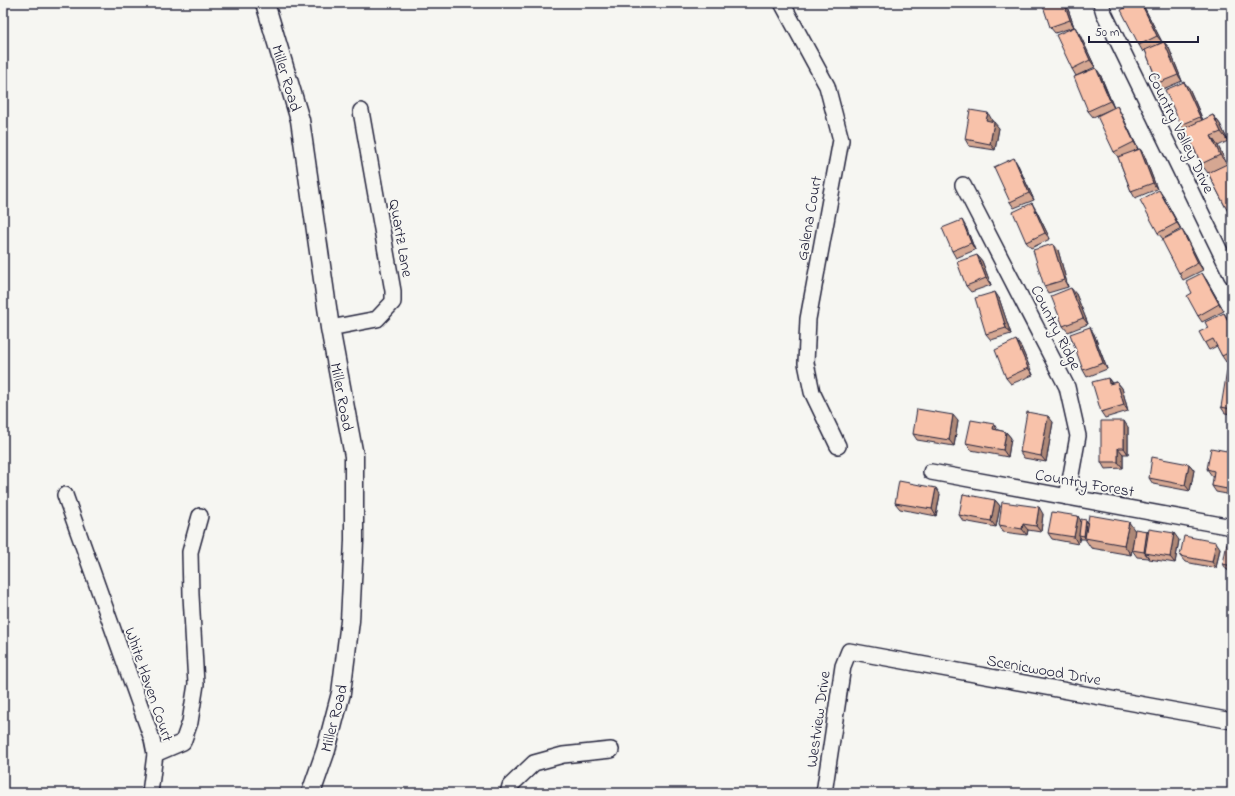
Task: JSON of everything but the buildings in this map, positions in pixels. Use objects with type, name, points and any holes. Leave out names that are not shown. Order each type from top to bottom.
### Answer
[{"type":"street","name":"Miller Road","points":[[265,3],[300,120],[330,328],[354,456],[354,540],[350,621],[341,693],[326,750],[311,793]]},
{"type":"street","name":"Galena Court","points":[[782,3],[827,86],[841,140],[808,319],[806,363],[812,392],[838,446]]},
{"type":"street","name":"Country Valley Drive","points":[[1101,3],[1104,13],[1232,276]]},
{"type":"street","name":"Quartz Lane","points":[[330,328],[377,319],[393,302],[393,291],[361,111]]},
{"type":"street","name":"Country Ridge","points":[[963,185],[1068,387],[1078,436],[1067,497]]},
{"type":"street","name":"Country Forest","points":[[931,472],[1232,527]]},
{"type":"street","name":"White Haven Court","points":[[65,495],[152,739],[155,754],[183,742],[190,722],[196,684],[190,552],[200,516]]},
{"type":"street","name":"Scenicwood Drive","points":[[849,651],[1232,721]]},
{"type":"street","name":"Westview Drive","points":[[824,793],[843,666],[849,651]]},
{"type":"street","points":[[508,793],[510,786],[534,763],[562,755],[611,750]]},
{"type":"street","points":[[150,793],[155,754]]}]
